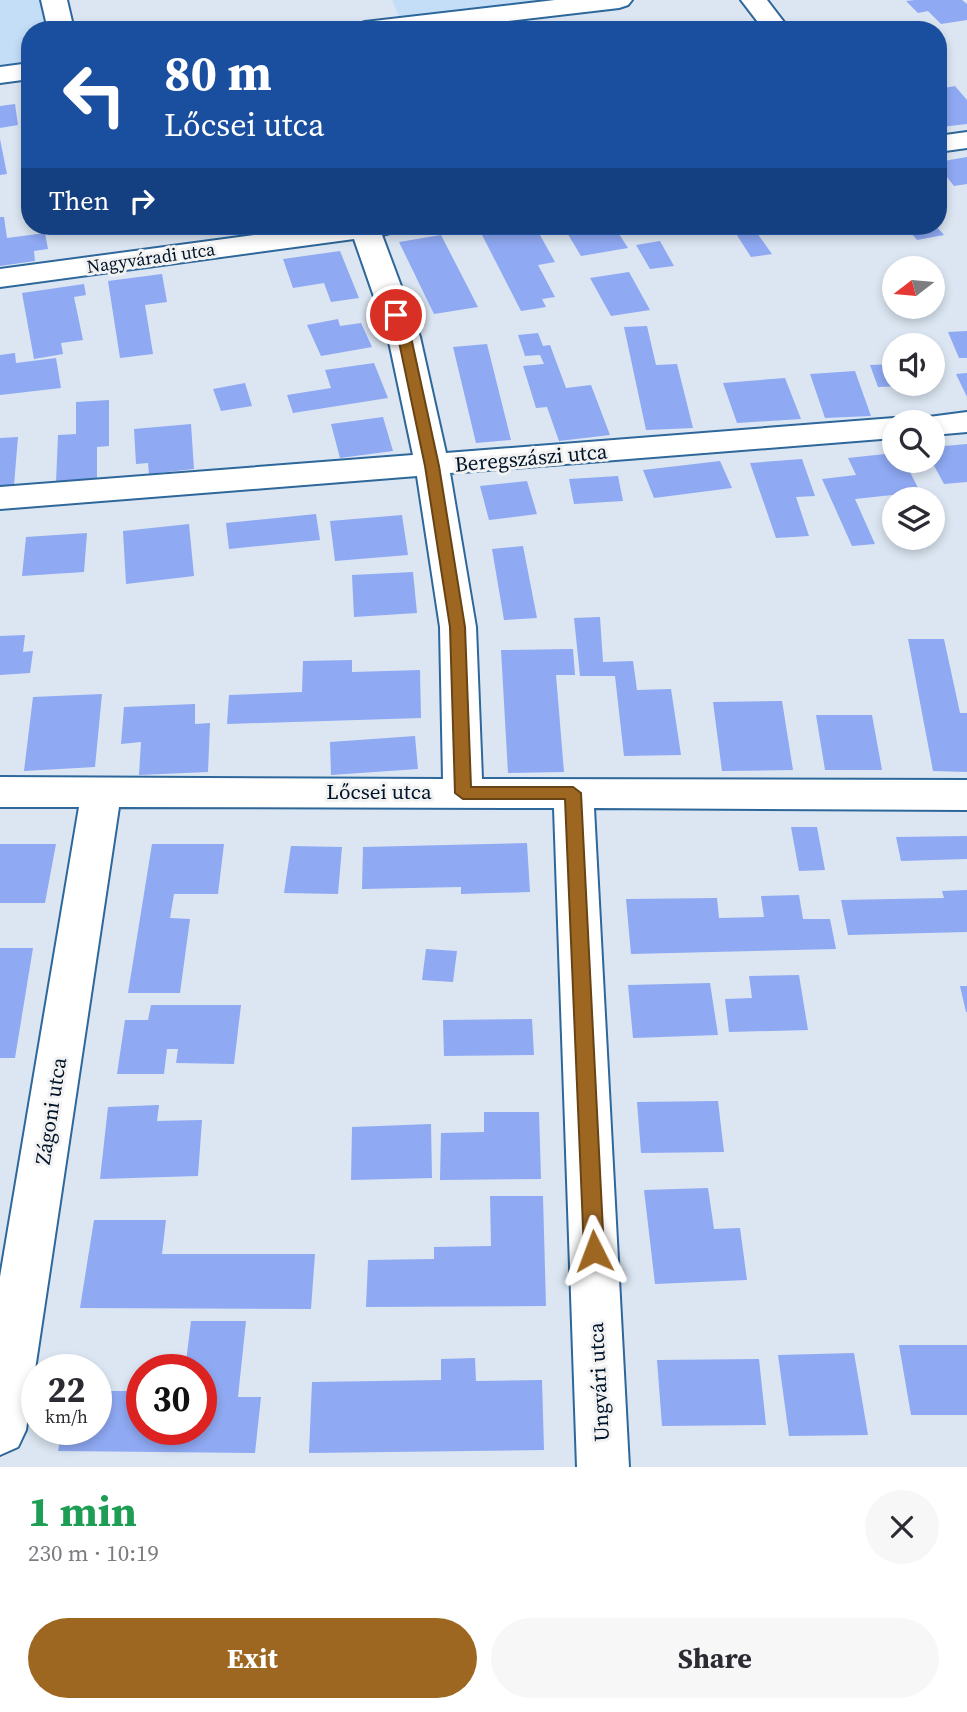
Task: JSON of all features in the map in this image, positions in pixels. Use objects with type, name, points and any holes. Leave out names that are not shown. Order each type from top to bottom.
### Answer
[{"type":"street","points":[[54,0],[59,21]]},
{"type":"street","points":[[397,0],[408,21]]},
{"type":"street","points":[[418,21],[449,10],[619,0]]},
{"type":"street","points":[[754,0],[770,21]]},
{"type":"street","points":[[0,75],[21,72]]},
{"type":"street","points":[[947,143],[967,140]]},
{"type":"street","name":"Nagyváradi utca","points":[[0,278],[313,235]]},
{"type":"street","points":[[373,235],[404,337],[432,466],[458,627],[463,793]]},
{"type":"street","points":[[945,424],[967,422]]},
{"type":"street","name":"Beregszászi utca","points":[[0,498],[882,429]]},
{"type":"street","name":"Lőcsei utca","points":[[0,792],[967,795]]},
{"type":"street","name":"Zágoni utca","points":[[0,1430],[101,792]]},
{"type":"street","name":"Ungvári utca","points":[[573,793],[603,1467]]},
{"type":"shaded area","points":[[0,0],[54,0],[59,21],[21,21],[21,73],[0,76]]},
{"type":"shaded area","points":[[392,0],[546,0],[400,19]]},
{"type":"building","points":[[962,0],[967,4],[967,20],[947,23],[938,21],[928,11],[918,13],[906,1]]},
{"type":"building","points":[[955,86],[967,100],[967,124],[947,126],[947,87]]},
{"type":"building","points":[[15,104],[18,125],[0,128],[0,106]]},
{"type":"building","points":[[0,139],[7,174],[0,175]]},
{"type":"building","points":[[967,157],[967,184],[954,186],[947,177],[947,160]]},
{"type":"building","points":[[0,217],[4,217],[7,238],[45,235],[48,249],[34,251],[35,261],[0,266]]},
{"type":"building","points":[[441,235],[478,307],[434,314],[399,242]]},
{"type":"building","points":[[482,235],[540,235],[555,262],[538,265],[555,297],[542,299],[546,307],[521,311]]},
{"type":"building","points":[[568,235],[620,235],[628,248],[581,256]]},
{"type":"building","points":[[737,235],[758,235],[772,254],[751,257]]},
{"type":"building","points":[[913,235],[944,235],[917,240]]},
{"type":"building","points":[[660,241],[674,266],[650,269],[636,245]]},
{"type":"building","points":[[340,251],[359,298],[331,302],[324,283],[293,288],[283,259]]},
{"type":"building","points":[[629,272],[650,310],[611,316],[590,278]]},
{"type":"building","points":[[162,274],[167,302],[145,305],[153,354],[120,358],[108,281]]},
{"type":"building","points":[[84,284],[86,295],[74,297],[83,340],[61,343],[63,354],[34,359],[22,293]]},
{"type":"building","points":[[338,319],[340,326],[361,323],[372,347],[321,356],[307,325]]},
{"type":"building","points":[[647,326],[656,365],[677,364],[693,428],[646,430],[624,327]]},
{"type":"building","points":[[967,331],[967,358],[959,358],[948,332]]},
{"type":"building","points":[[538,333],[543,346],[550,345],[566,388],[591,385],[610,435],[559,441],[547,407],[536,408],[523,366],[544,364],[540,355],[525,356],[518,335]]},
{"type":"building","points":[[487,344],[511,440],[476,443],[453,347]]},
{"type":"building","points":[[15,353],[16,363],[56,358],[61,388],[0,395],[0,355]]},
{"type":"building","points":[[374,363],[388,398],[293,413],[287,395],[331,388],[325,370]]},
{"type":"building","points":[[882,364],[882,387],[878,387],[870,365]]},
{"type":"building","points":[[855,371],[871,416],[825,418],[810,374]]},
{"type":"building","points":[[967,373],[967,397],[956,374]]},
{"type":"building","points":[[785,378],[801,419],[737,423],[723,383]]},
{"type":"building","points":[[245,383],[252,406],[221,411],[213,389]]},
{"type":"building","points":[[109,400],[109,446],[97,447],[97,480],[56,483],[58,435],[76,434],[76,402]]},
{"type":"building","points":[[383,417],[393,451],[340,458],[331,424]]},
{"type":"building","points":[[191,424],[194,469],[149,474],[148,463],[136,464],[134,429]]},
{"type":"building","points":[[18,437],[14,485],[0,486],[0,438]]},
{"type":"building","points":[[967,444],[967,482],[944,484],[938,473],[945,473],[945,446]]},
{"type":"building","points":[[882,454],[882,473],[910,473],[918,487],[882,487],[882,496],[855,499],[875,544],[852,546],[822,479],[856,475],[848,458]]},
{"type":"building","points":[[802,459],[815,496],[796,497],[809,536],[776,538],[750,463]]},
{"type":"building","points":[[720,461],[732,488],[654,498],[643,470]]},
{"type":"building","points":[[618,476],[623,501],[574,504],[569,479]]},
{"type":"building","points":[[527,481],[537,514],[489,520],[480,486]]},
{"type":"building","points":[[316,514],[320,540],[229,549],[226,523]]},
{"type":"building","points":[[402,515],[408,555],[335,561],[330,521]]},
{"type":"building","points":[[189,524],[194,576],[126,584],[123,531]]},
{"type":"building","points":[[87,533],[84,572],[22,576],[26,537]]},
{"type":"building","points":[[523,546],[537,618],[504,620],[492,549]]},
{"type":"building","points":[[413,572],[417,613],[354,617],[352,575]]},
{"type":"building","points":[[600,617],[603,662],[633,661],[637,690],[671,689],[681,755],[624,756],[615,676],[580,676],[574,618]]},
{"type":"building","points":[[25,635],[23,652],[33,651],[30,673],[0,675],[0,636]]},
{"type":"building","points":[[908,639],[944,639],[960,713],[967,713],[967,772],[933,771]]},
{"type":"building","points":[[573,649],[575,675],[556,675],[564,772],[508,773],[501,650]]},
{"type":"building","points":[[352,660],[352,672],[420,670],[421,718],[227,724],[229,695],[302,692],[303,661]]},
{"type":"building","points":[[102,694],[95,767],[24,771],[33,697]]},
{"type":"building","points":[[782,701],[793,770],[722,771],[713,702]]},
{"type":"building","points":[[195,704],[195,724],[210,723],[208,772],[139,775],[141,742],[121,744],[124,707]]},
{"type":"building","points":[[816,715],[872,715],[882,770],[825,770]]},
{"type":"building","points":[[415,736],[418,769],[331,775],[330,742]]},
{"type":"building","points":[[791,827],[817,827],[825,870],[799,871]]},
{"type":"building","points":[[967,836],[967,859],[901,861],[896,837]]},
{"type":"building","points":[[527,843],[530,892],[461,894],[461,887],[362,889],[363,847]]},
{"type":"building","points":[[0,844],[56,844],[45,903],[0,903]]},
{"type":"building","points":[[152,844],[224,844],[218,894],[174,894],[170,918],[190,919],[180,993],[128,993]]},
{"type":"building","points":[[291,846],[342,847],[338,894],[284,893]]},
{"type":"building","points":[[967,890],[967,932],[848,935],[841,900],[944,898],[942,891]]},
{"type":"building","points":[[799,895],[803,919],[830,919],[836,949],[631,954],[626,899],[717,898],[719,918],[764,917],[761,896]]},
{"type":"building","points":[[0,948],[33,948],[15,1058],[0,1058]]},
{"type":"building","points":[[426,949],[457,951],[453,982],[422,980]]},
{"type":"building","points":[[799,975],[808,1030],[729,1032],[725,999],[752,998],[749,976]]},
{"type":"building","points":[[710,983],[718,1035],[633,1038],[628,985]]},
{"type":"building","points":[[960,986],[967,986],[967,1012],[966,1012]]},
{"type":"building","points":[[151,1005],[241,1005],[234,1064],[176,1063],[178,1049],[167,1049],[164,1074],[117,1074],[125,1020],[148,1020]]},
{"type":"building","points":[[532,1019],[534,1055],[444,1056],[443,1020]]},
{"type":"building","points":[[718,1101],[724,1152],[641,1153],[637,1102]]},
{"type":"building","points":[[159,1105],[157,1121],[202,1120],[198,1176],[100,1179],[108,1107]]},
{"type":"building","points":[[484,1112],[539,1112],[541,1179],[440,1180],[441,1133],[484,1132]]},
{"type":"building","points":[[431,1124],[432,1178],[351,1180],[352,1127]]},
{"type":"building","points":[[708,1188],[714,1229],[740,1228],[747,1280],[655,1284],[644,1190]]},
{"type":"building","points":[[490,1196],[543,1196],[546,1306],[366,1307],[368,1260],[434,1259],[434,1247],[491,1246]]},
{"type":"building","points":[[94,1220],[166,1220],[162,1254],[315,1254],[311,1309],[80,1308]]},
{"type":"building","points":[[191,1321],[246,1321],[238,1397],[261,1397],[255,1453],[58,1451],[59,1445],[112,1445],[112,1391],[126,1391],[126,1445],[217,1445],[217,1354],[187,1354]]},
{"type":"building","points":[[899,1345],[967,1345],[967,1415],[911,1415]]},
{"type":"building","points":[[854,1353],[868,1435],[789,1436],[778,1355]]},
{"type":"building","points":[[475,1358],[476,1381],[542,1380],[544,1450],[309,1453],[312,1382],[441,1380],[441,1359]]},
{"type":"building","points":[[759,1359],[766,1425],[662,1426],[657,1360]]},
{"type":"route","points":[[396,315],[404,337],[432,466],[458,627],[463,793],[573,793],[594,1251]]}]
